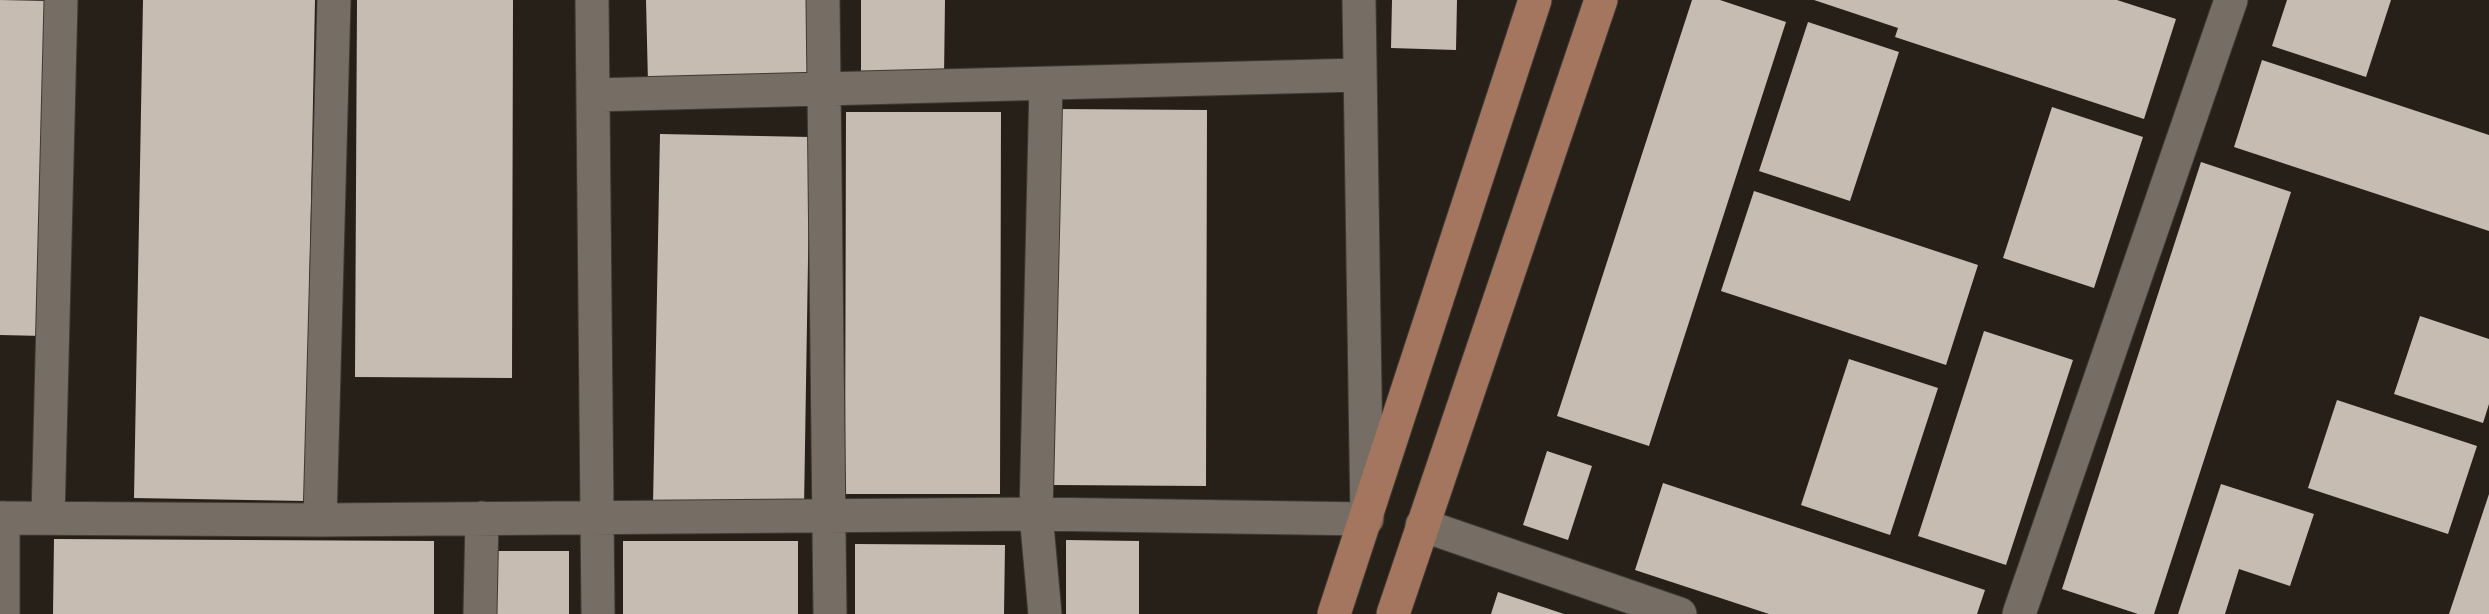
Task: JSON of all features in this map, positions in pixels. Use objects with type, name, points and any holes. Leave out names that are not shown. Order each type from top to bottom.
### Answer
[{"type":"main road","points":[[1334,614],[1535,0]]},
{"type":"main road","points":[[1393,614],[1602,0]]},
{"type":"street","points":[[48,518],[61,0]]},
{"type":"street","points":[[321,520],[334,0]]},
{"type":"street","points":[[592,0],[598,614]]},
{"type":"street","points":[[823,0],[827,517],[830,614]]},
{"type":"street","points":[[3,614],[1,518],[321,520],[1036,514],[1366,519],[1358,75],[1359,0]]},
{"type":"street","points":[[2019,614],[2231,0]]},
{"type":"street","points":[[593,95],[823,91],[1358,75]]},
{"type":"street","points":[[1045,614],[1036,514],[1046,84]]},
{"type":"street","points":[[480,614],[482,518]]},
{"type":"street","points":[[1422,525],[1680,614]]},
{"type":"building","points":[[0,0],[50,1],[44,336],[0,335]]},
{"type":"building","points":[[143,0],[315,0],[305,501],[134,498]]},
{"type":"building","points":[[357,0],[513,0],[512,378],[355,377]]},
{"type":"building","points":[[646,0],[811,0],[813,80],[648,83]]},
{"type":"building","points":[[861,0],[945,0],[944,77],[861,77]]},
{"type":"building","points":[[1392,0],[1457,0],[1456,50],[1391,48]]},
{"type":"building","points":[[1692,0],[1720,0],[1786,22],[1649,446],[1557,416]]},
{"type":"building","points":[[1814,0],[2117,0],[2176,19],[2144,119],[1895,37],[1898,28]]},
{"type":"building","points":[[2287,0],[2391,0],[2366,77],[2272,46]]},
{"type":"building","points":[[1808,22],[1899,52],[1850,201],[1759,171]]},
{"type":"building","points":[[2262,60],[2489,135],[2489,231],[2234,147]]},
{"type":"building","points":[[2052,107],[2143,137],[2094,288],[2003,258]]},
{"type":"building","points":[[1055,109],[1207,110],[1206,486],[1054,485]]},
{"type":"building","points":[[846,112],[1001,112],[1000,494],[845,494]]},
{"type":"building","points":[[660,134],[810,137],[804,508],[653,505]]},
{"type":"building","points":[[2201,162],[2291,192],[2154,614],[2138,614],[2062,589]]},
{"type":"building","points":[[1754,191],[1978,265],[1946,365],[1721,291]]},
{"type":"building","points":[[2420,316],[2489,339],[2489,404],[2483,423],[2394,394]]},
{"type":"building","points":[[1984,331],[2073,360],[2006,565],[1918,536]]},
{"type":"building","points":[[1849,359],[1938,388],[1890,535],[1801,505]]},
{"type":"building","points":[[2337,400],[2477,446],[2448,534],[2308,488]]},
{"type":"building","points":[[1547,451],[1592,466],[1568,540],[1523,525]]},
{"type":"building","points":[[1663,483],[1985,590],[1977,614],[1769,614],[1635,570]]},
{"type":"building","points":[[2221,484],[2314,514],[2290,586],[2239,569],[2225,614],[2178,614]]},
{"type":"building","points":[[2489,494],[2489,614],[2449,614]]},
{"type":"building","points":[[54,539],[434,541],[434,614],[53,614]]},
{"type":"building","points":[[1066,540],[1139,541],[1139,614],[1066,614]]},
{"type":"building","points":[[623,541],[798,541],[798,614],[623,614]]},
{"type":"building","points":[[855,544],[1005,545],[1004,614],[855,614]]},
{"type":"building","points":[[486,551],[569,551],[569,614],[486,614]]},
{"type":"building","points":[[1498,592],[1564,614],[1491,614]]}]
